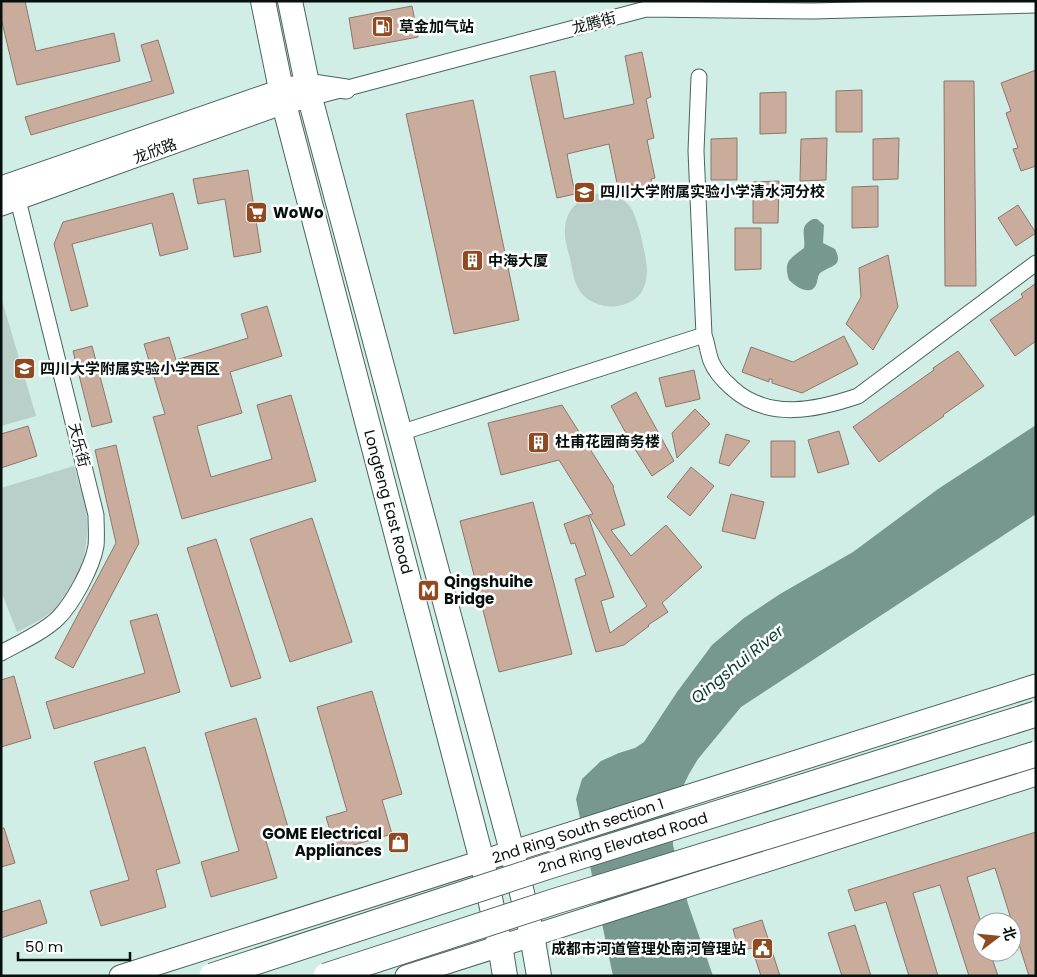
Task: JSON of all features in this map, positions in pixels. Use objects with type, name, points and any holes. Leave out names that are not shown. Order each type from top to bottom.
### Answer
[{"type":"highway","name":"2nd Ring Elevated Road","points":[[212,976],[558,863],[1036,714]]},
{"type":"highway","points":[[326,976],[556,902],[1036,754]]},
{"type":"main road","name":"Longteng East Road","points":[[263,1],[283,96],[482,861],[505,976]]},
{"type":"main road","name":"Longteng East Road","points":[[290,1],[308,91],[512,851],[532,935],[539,976]]},
{"type":"main road","name":"2nd Ring South section 1","points":[[120,976],[1036,685]]},
{"type":"main road","points":[[406,976],[720,874],[1036,775]]},
{"type":"street","name":"龙腾街","points":[[346,89],[646,9],[1036,5]]},
{"type":"street","points":[[699,77],[696,151],[704,335],[711,361],[724,381],[739,394],[756,404],[775,409],[799,410],[831,405],[858,396],[1036,263]]},
{"type":"street","points":[[308,91],[346,89]]},
{"type":"street","name":"龙欣路","points":[[10,203],[283,96],[308,91]]},
{"type":"street","points":[[1,186],[283,96]]},
{"type":"street","name":"天乐街","points":[[1,653],[57,619],[72,599],[88,571],[96,547],[96,515],[10,203]]},
{"type":"street","points":[[400,433],[704,335]]},
{"type":"shaded area","points":[[602,193],[618,198],[631,208],[639,229],[647,265],[646,282],[641,293],[628,303],[612,306],[596,304],[583,295],[574,278],[565,233],[568,215],[576,204],[588,197]]},
{"type":"shaded area","points":[[1,297],[36,416],[1,426]]},
{"type":"shaded area","points":[[74,466],[84,499],[87,519],[87,539],[80,571],[71,591],[60,604],[30,626],[17,632],[1,591],[1,488]]},
{"type":"water","points":[[813,219],[817,219],[824,225],[823,243],[835,249],[838,259],[835,265],[820,273],[813,288],[806,290],[789,280],[787,264],[804,248],[804,228]]},
{"type":"water","name":"Qingshui River","points":[[1036,425],[1036,514],[741,707],[698,759],[689,774],[674,805],[673,845],[688,904],[713,976],[613,976],[576,799],[582,779],[601,761],[635,748],[644,742],[677,692],[712,645],[744,618],[780,594],[853,552],[938,489]]},
{"type":"building","points":[[1,1],[25,1],[36,51],[114,33],[120,61],[17,85],[1,18]]},
{"type":"building","name":"草金加气站","points":[[412,6],[418,37],[354,49],[349,18]]},
{"type":"building","points":[[158,40],[174,93],[31,135],[25,117],[152,81],[141,45]]},
{"type":"building","points":[[642,52],[651,97],[646,99],[654,138],[647,140],[655,178],[651,179],[653,187],[634,192],[632,184],[618,188],[609,144],[567,154],[575,194],[557,198],[530,76],[555,71],[564,119],[634,104],[625,56]]},
{"type":"building","points":[[1036,70],[1036,166],[1021,171],[1013,149],[1018,148],[1006,113],[1011,111],[1001,83]]},
{"type":"building","points":[[944,81],[974,81],[976,286],[945,286]]},
{"type":"building","points":[[862,90],[862,132],[836,132],[836,91]]},
{"type":"building","points":[[786,92],[786,133],[760,134],[760,93]]},
{"type":"building","name":"中海大厦","points":[[473,100],[519,320],[454,334],[406,114]]},
{"type":"building","points":[[737,138],[737,180],[711,180],[711,139]]},
{"type":"building","points":[[827,138],[826,180],[800,181],[801,139]]},
{"type":"building","points":[[899,138],[898,179],[873,180],[873,139]]},
{"type":"building","points":[[248,170],[261,252],[234,257],[225,199],[198,204],[193,179]]},
{"type":"building","points":[[779,181],[778,223],[753,223],[753,182]]},
{"type":"building","points":[[878,186],[878,227],[852,228],[852,187]]},
{"type":"building","points":[[173,193],[188,249],[160,256],[152,223],[72,244],[88,306],[71,311],[54,244],[63,222]]},
{"type":"building","points":[[1018,205],[1036,233],[1016,246],[998,218]]},
{"type":"building","points":[[735,228],[761,228],[761,269],[735,270]]},
{"type":"building","points":[[888,255],[898,307],[873,350],[846,324],[861,297],[859,268]]},
{"type":"building","points":[[1036,283],[1036,341],[1015,356],[990,320],[1023,297],[1021,294]]},
{"type":"building","points":[[267,306],[282,356],[230,372],[242,413],[197,426],[211,477],[272,459],[257,405],[291,395],[316,481],[182,519],[153,417],[165,414],[144,344],[169,337],[176,360],[248,338],[241,314]]},
{"type":"building","points":[[844,336],[858,364],[802,393],[772,383],[772,379],[769,379],[769,382],[742,372],[751,347],[793,362]]},
{"type":"building","points":[[92,346],[112,422],[92,427],[73,351]]},
{"type":"building","points":[[958,351],[984,386],[879,462],[853,427]]},
{"type":"building","points":[[694,370],[700,399],[666,407],[659,378]]},
{"type":"building","points":[[636,392],[674,461],[652,476],[611,406]]},
{"type":"building","points":[[562,405],[614,487],[625,525],[611,530],[631,556],[666,525],[702,567],[662,603],[668,612],[648,625],[624,645],[596,652],[575,579],[586,575],[575,543],[571,544],[564,524],[588,515],[614,597],[601,601],[610,633],[647,606],[589,515],[593,514],[559,460],[501,475],[488,423]]},
{"type":"building","points":[[695,409],[710,424],[677,458],[672,433]]},
{"type":"building","points":[[28,426],[37,456],[1,468],[1,434]]},
{"type":"building","points":[[839,431],[849,464],[818,473],[808,440]]},
{"type":"building","points":[[726,434],[750,441],[729,466],[719,463]]},
{"type":"building","points":[[771,441],[795,441],[795,477],[771,477]]},
{"type":"building","points":[[116,445],[139,543],[73,668],[55,658],[116,543],[95,450]]},
{"type":"building","points":[[691,467],[714,486],[690,516],[667,497]]},
{"type":"building","points":[[731,494],[764,502],[755,539],[722,531]]},
{"type":"building","points":[[533,502],[572,654],[499,672],[460,521]]},
{"type":"building","points":[[312,518],[352,642],[290,662],[250,539]]},
{"type":"building","points":[[216,539],[261,678],[231,687],[187,548]]},
{"type":"building","points":[[157,614],[180,692],[54,729],[46,702],[145,673],[130,621]]},
{"type":"building","points":[[14,676],[31,738],[1,747],[1,680]]},
{"type":"building","points":[[372,691],[402,794],[382,800],[392,834],[336,850],[326,817],[347,811],[317,707]]},
{"type":"building","points":[[256,718],[290,834],[266,841],[277,878],[211,897],[201,862],[239,851],[205,733]]},
{"type":"building","points":[[145,747],[180,863],[156,870],[166,907],[101,926],[90,891],[129,880],[94,762]]},
{"type":"building","points":[[1,828],[4,828],[15,863],[1,867]]},
{"type":"building","points":[[1036,832],[1036,976],[1029,976],[1022,954],[1022,912],[1009,912],[995,868],[967,877],[978,912],[972,912],[972,962],[993,962],[998,976],[969,976],[940,885],[913,893],[938,976],[909,976],[886,902],[855,911],[848,890]]},
{"type":"building","points":[[40,900],[47,923],[1,938],[1,912]]},
{"type":"building","name":"成都市河道管理处南河管理站","points":[[762,920],[780,976],[761,976],[752,948],[739,951],[733,929]]},
{"type":"building","points":[[855,925],[871,976],[842,976],[828,933]]},
{"type":"place","name":"草金加气站","points":[[383,27]]},
{"type":"place","name":"四川大学附属实验小学清水河分校","points":[[584,192]]},
{"type":"place","name":"WoWo","points":[[257,213]]},
{"type":"place","name":"中海大厦","points":[[472,261]]},
{"type":"place","name":"四川大学附属实验小学西区","points":[[24,369]]},
{"type":"place","name":"杜甫花园商务楼","points":[[539,442]]},
{"type":"place","name":"Qingshuihe Bridge","points":[[428,591]]},
{"type":"place","name":"GOME Electrical Appliances","points":[[398,843]]},
{"type":"place","name":"成都市河道管理处南河管理站","points":[[762,949]]}]
